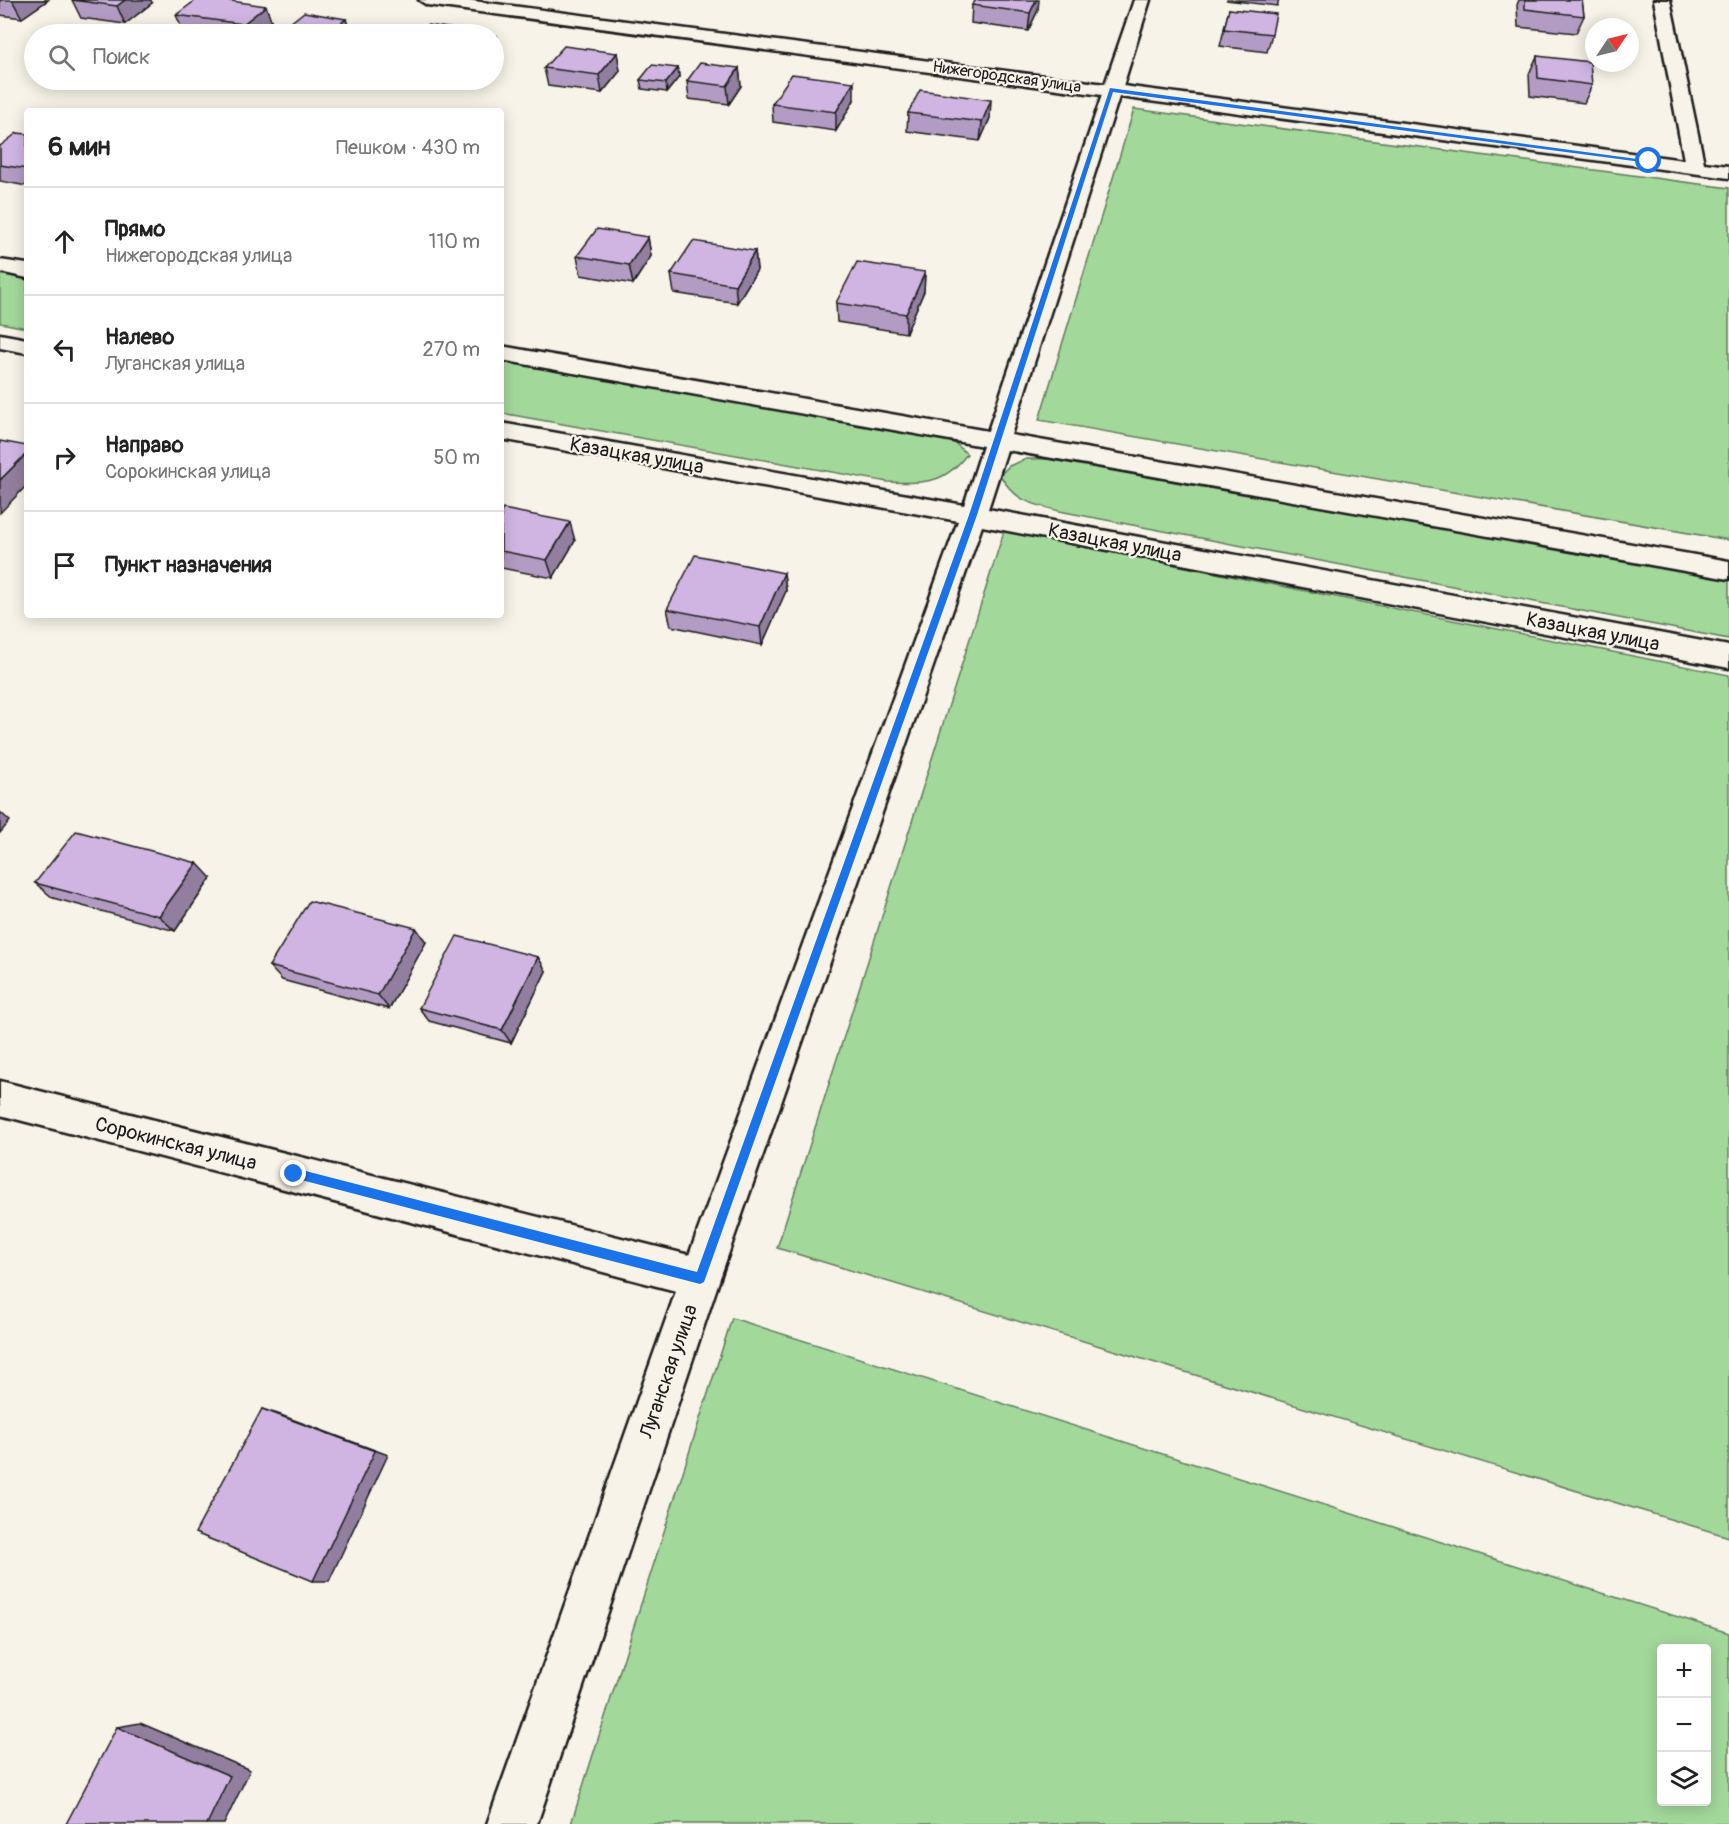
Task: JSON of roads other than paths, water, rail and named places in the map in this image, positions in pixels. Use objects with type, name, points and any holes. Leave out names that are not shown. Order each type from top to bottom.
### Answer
[{"type":"street","name":"Нижегородская улица","points":[[427,0],[1729,172]]},
{"type":"street","name":"Луганская улица","points":[[512,1824],[700,1278],[973,515],[1110,90],[1142,0]]},
{"type":"street","points":[[1662,0],[1695,168]]},
{"type":"street","points":[[596,21],[609,7]]},
{"type":"street","points":[[0,266],[24,270]]},
{"type":"street","points":[[0,341],[24,345]]},
{"type":"street","points":[[504,354],[1729,570]]},
{"type":"street","name":"Казацкая улица","points":[[504,431],[973,515],[1729,657]]},
{"type":"street","name":"Сорокинская улица","points":[[0,1098],[700,1278]]}]
